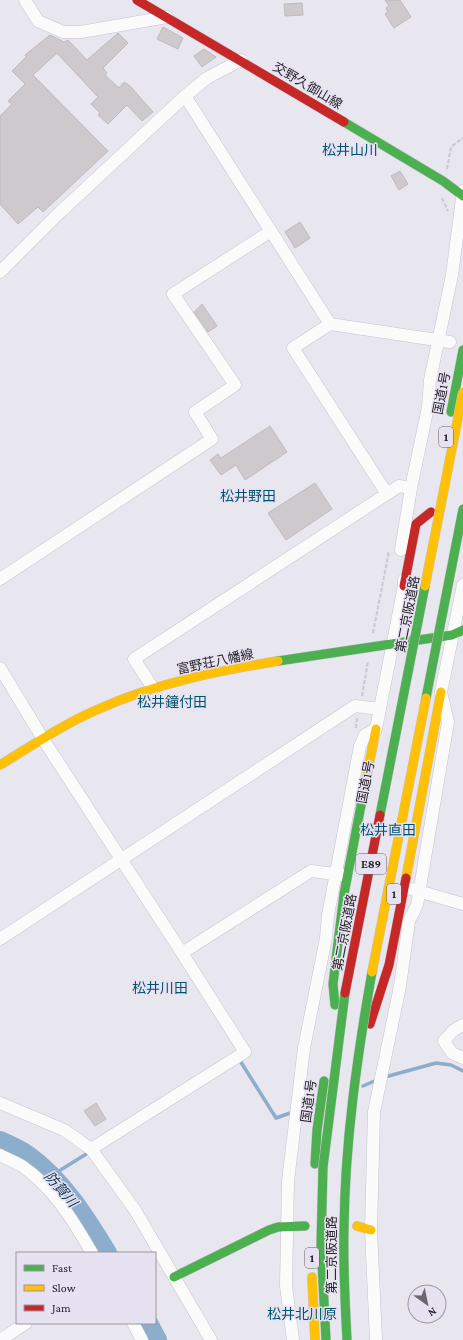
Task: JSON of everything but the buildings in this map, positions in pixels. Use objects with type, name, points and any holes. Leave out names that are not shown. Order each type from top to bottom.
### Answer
[{"type":"main road","name":"交野久御山線","points":[[137,0],[242,60],[463,194]]},
{"type":"main road","name":"国道1号","points":[[312,1202],[317,1130],[335,1005],[463,350]]},
{"type":"main road","name":"第二京阪道路","points":[[326,1340],[321,1244],[323,1167],[345,996],[463,392]]},
{"type":"main road","name":"第二京阪道路","points":[[347,1340],[344,1302],[343,1240],[345,1166],[353,1084],[367,993],[411,764],[463,509]]},
{"type":"main road","points":[[404,586],[416,524],[431,512]]},
{"type":"main road","name":"1","points":[[354,1295],[352,1250],[352,1181],[357,1122],[370,1024],[419,764],[463,550]]},
{"type":"main road","name":"富野荘八幡線","points":[[0,766],[43,739],[115,702],[153,688],[199,676],[267,663],[459,634]]},
{"type":"main road","points":[[370,1024],[389,965],[441,692]]},
{"type":"main road","points":[[335,1005],[333,984],[344,894],[376,729]]},
{"type":"main road","name":"1","points":[[286,1226],[308,1224],[312,1250]]},
{"type":"main road","points":[[174,1277],[269,1230],[286,1226]]},
{"type":"main road","points":[[357,1226],[371,1230]]},
{"type":"main road","name":"1","points":[[312,1264],[315,1340]]},
{"type":"street","points":[[25,0],[38,21],[63,32],[81,32],[167,17]]},
{"type":"street","points":[[0,272],[56,216],[185,96],[207,78],[242,60]]},
{"type":"street","points":[[185,96],[330,324]]},
{"type":"street","points":[[293,1340],[286,1286],[286,1226],[288,1180],[304,1048],[326,938],[328,915],[339,875],[360,746],[365,735],[376,729],[404,586],[401,546],[411,488],[428,407],[430,380],[444,341],[463,194]]},
{"type":"street","points":[[0,579],[212,439],[195,412],[235,385],[173,294],[271,231]]},
{"type":"street","points":[[387,494],[293,348],[330,324],[444,341]]},
{"type":"street","points":[[153,688],[134,659],[399,486],[411,488]]},
{"type":"street","points":[[376,1340],[371,1230],[374,1112],[400,986],[409,921],[417,905],[415,890],[448,722],[441,692],[459,634],[463,585]]},
{"type":"street","points":[[0,668],[43,739],[245,1052],[91,1149]]},
{"type":"street","points":[[0,940],[355,706],[380,709]]},
{"type":"street","points":[[182,953],[311,871],[339,875]]},
{"type":"street","points":[[415,890],[463,904]]},
{"type":"street","points":[[463,1025],[454,1030],[444,1041],[452,1053],[463,1058]]},
{"type":"street","points":[[0,1103],[64,1130],[91,1149],[135,1210],[211,1340]]},
{"type":"street","points":[[0,1155],[22,1166],[47,1187],[79,1230],[91,1252]]},
{"type":"street","points":[[0,1340],[24,1324]]},
{"type":"street","points":[[134,1324],[142,1340]]},
{"type":"waterway","points":[[239,1059],[276,1118],[293,1112]]},
{"type":"waterway","points":[[385,1077],[436,1063],[451,1065],[463,1071]]},
{"type":"waterway","points":[[363,1086],[379,1079]]},
{"type":"waterway","points":[[299,1109],[314,1104]]},
{"type":"waterway","name":"防賀川","points":[[0,1141],[24,1153],[40,1165],[51,1176],[72,1200],[106,1252]]},
{"type":"waterway","points":[[51,1176],[91,1151]]},
{"type":"waterway","name":"防賀川","points":[[149,1324],[157,1340]]},
{"type":"traffic: fast","points":[[344,122],[443,181],[463,196]]},
{"type":"traffic: fast","points":[[451,412],[463,350]]},
{"type":"traffic: fast","points":[[426,698],[463,509]]},
{"type":"traffic: fast","points":[[380,815],[425,586]]},
{"type":"traffic: fast","points":[[278,661],[452,635],[463,630]]},
{"type":"traffic: fast","points":[[335,1005],[333,984],[344,894],[363,795]]},
{"type":"traffic: fast","points":[[347,1340],[344,1256],[345,1196],[349,1132],[361,1036],[372,972]]},
{"type":"traffic: fast","points":[[326,1340],[321,1244],[323,1167],[345,993]]},
{"type":"traffic: fast","points":[[315,1164],[317,1130],[324,1081]]},
{"type":"traffic: fast","points":[[174,1277],[269,1230],[278,1227],[305,1226]]},
{"type":"traffic: slow","points":[[425,586],[463,392]]},
{"type":"traffic: slow","points":[[0,765],[75,720],[122,699],[188,679],[278,661]]},
{"type":"traffic: slow","points":[[406,878],[441,692]]},
{"type":"traffic: slow","points":[[372,972],[426,698]]},
{"type":"traffic: slow","points":[[363,795],[376,729]]},
{"type":"traffic: slow","points":[[357,1226],[371,1230]]},
{"type":"traffic: slow","points":[[312,1277],[315,1340]]},
{"type":"traffic: jam","points":[[137,0],[344,122]]},
{"type":"traffic: jam","points":[[404,586],[416,524],[431,512]]},
{"type":"traffic: jam","points":[[345,993],[380,815]]},
{"type":"traffic: jam","points":[[370,1024],[389,965],[406,878]]},
{"type":"district","name":"松井山川","points":[[350,150]]},
{"type":"district","name":"松井野田","points":[[248,496]]},
{"type":"district","name":"松井鐘付田","points":[[172,702]]},
{"type":"district","name":"松井直田","points":[[388,830]]},
{"type":"district","name":"松井川田","points":[[160,988]]},
{"type":"district","name":"松井北川原","points":[[302,1314]]}]
